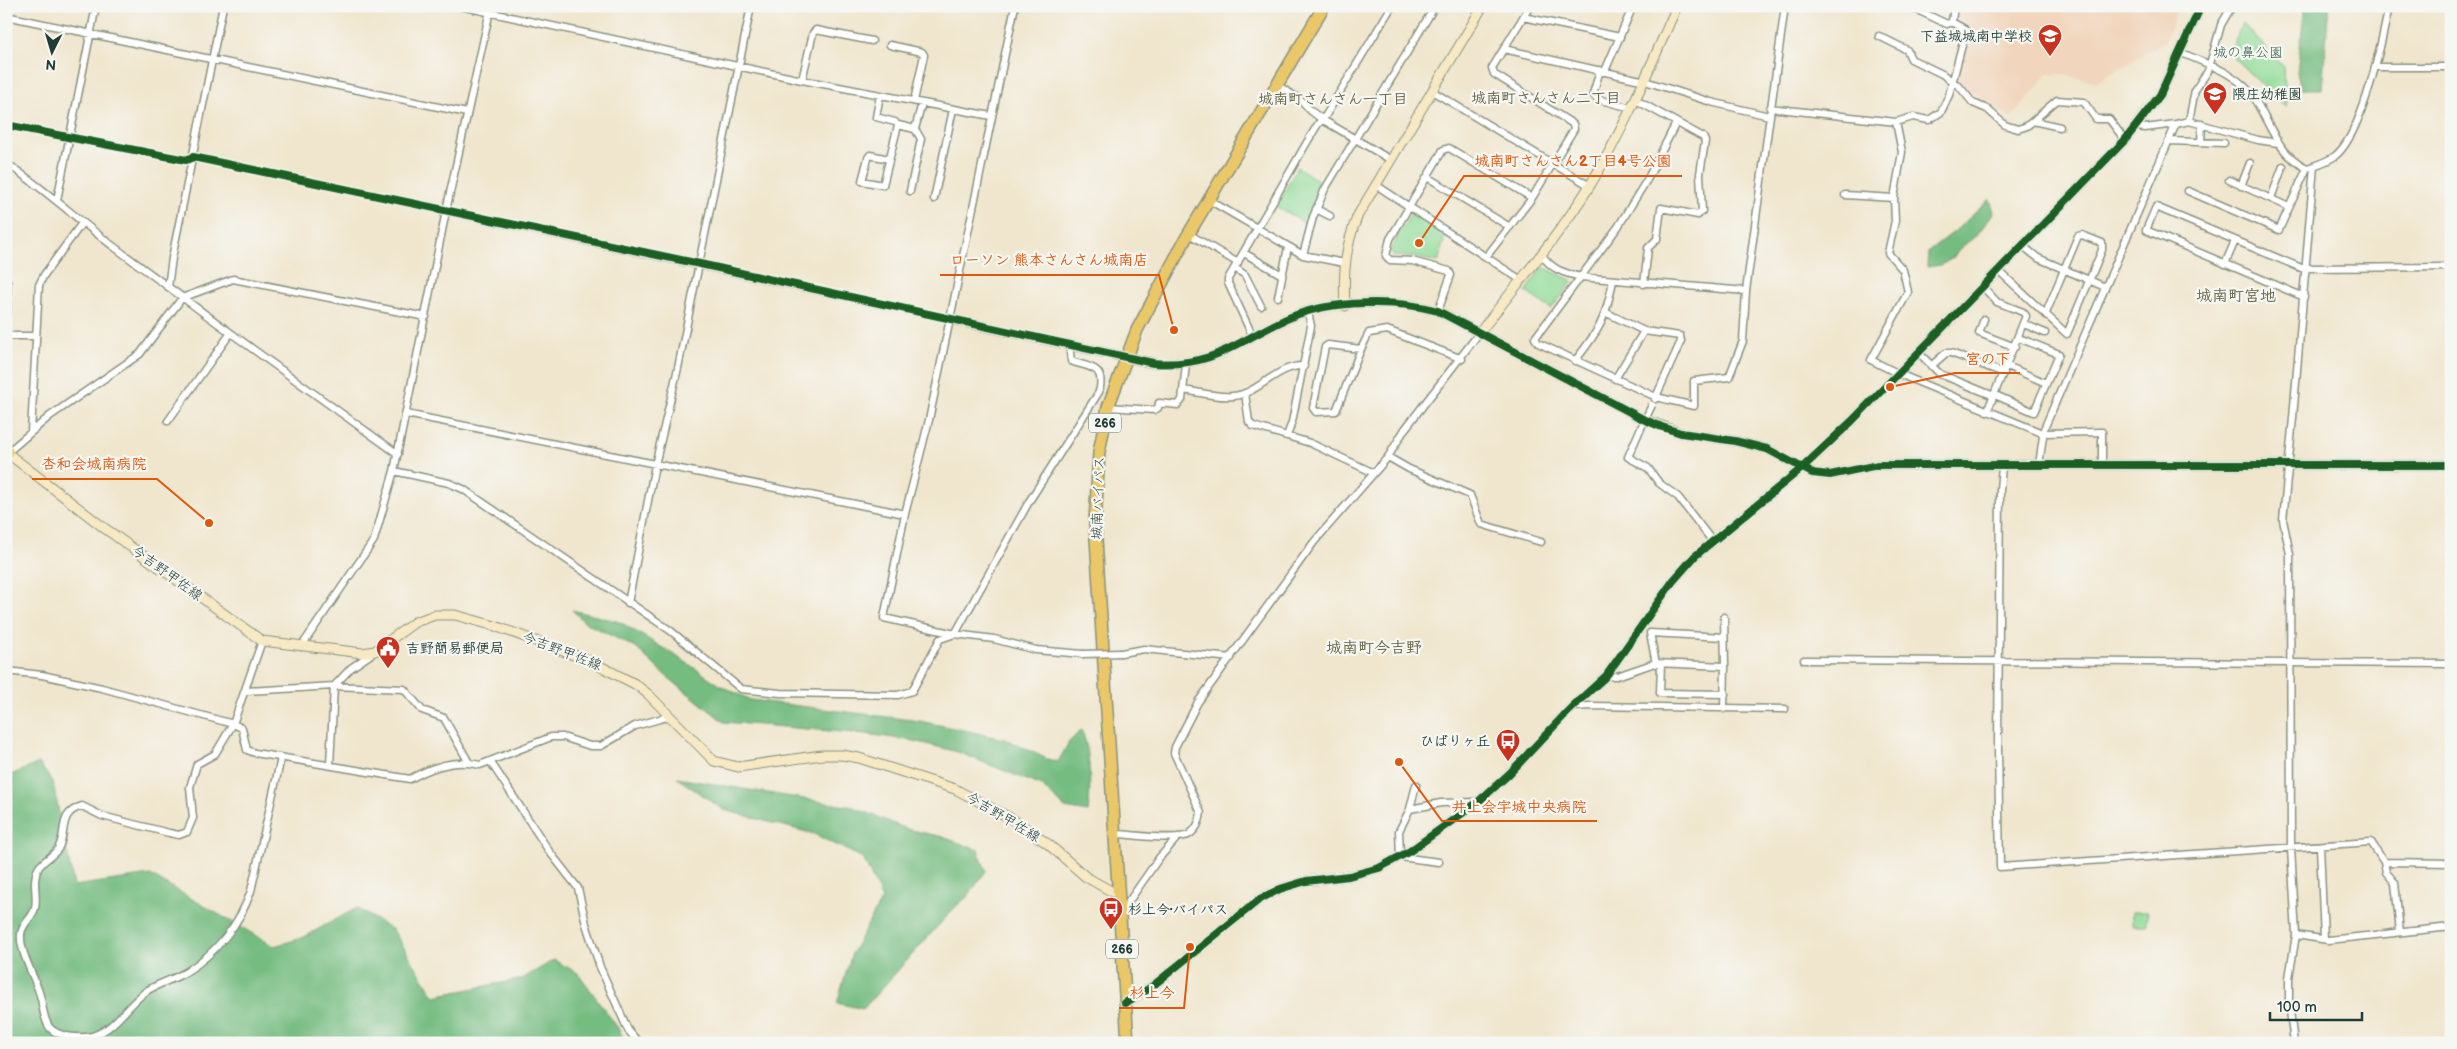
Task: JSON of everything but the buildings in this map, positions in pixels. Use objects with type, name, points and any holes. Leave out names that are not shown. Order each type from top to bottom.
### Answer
[{"type":"highway","name":"城南バイパス","points":[[1118,895],[1095,522],[1099,452],[1108,407],[1126,357],[1149,305],[1324,6]]},
{"type":"highway","name":"266","points":[[1118,895],[1128,1043]]},
{"type":"main road","points":[[6,282],[6,312]]},
{"type":"street","points":[[56,200],[96,6]]},
{"type":"street","points":[[168,288],[192,157],[223,6]]},
{"type":"street","points":[[460,6],[490,9],[802,80],[992,116]]},
{"type":"street","points":[[628,603],[655,465],[700,264],[751,6]]},
{"type":"street","points":[[1015,6],[930,420],[905,514],[884,618],[955,634],[994,639],[1036,650],[1083,654],[1121,653],[1144,649],[1231,658]]},
{"type":"street","points":[[1253,337],[1228,283],[1306,144],[1323,120],[1392,6]]},
{"type":"street","points":[[1303,255],[1316,209],[1325,189],[1435,6]]},
{"type":"street","points":[[1344,306],[1344,263],[1350,235],[1358,215],[1483,6]]},
{"type":"street","points":[[1486,257],[1532,198],[1574,129],[1573,124],[1494,74],[1492,68],[1530,6]]},
{"type":"street","points":[[1633,6],[1620,37],[1602,70],[1593,94],[1597,99],[1633,104],[1676,123],[1703,137],[1705,141],[1700,174],[1702,211],[1698,215],[1660,208],[1657,239],[1648,248],[1644,284]]},
{"type":"street","points":[[1115,834],[1178,837],[1190,834],[1195,828],[1200,813],[1176,759],[1175,747],[1198,702],[1314,542],[1388,457],[1405,429],[1542,255],[1590,186],[1645,81],[1677,6]]},
{"type":"street","points":[[1676,123],[1648,178],[1618,227],[1535,338],[1538,344],[1656,397],[1694,406],[1694,381],[1729,377],[1743,342],[1746,291],[1768,116],[1785,6]]},
{"type":"street","points":[[1770,108],[1896,122],[1913,117],[1929,120],[1935,118],[1941,112],[1950,95],[1966,30],[1952,22],[1947,24],[1909,6]]},
{"type":"street","points":[[1952,22],[1954,6]]},
{"type":"street","points":[[1125,1003],[1150,988],[1260,899],[1280,889],[1306,881],[1349,876],[1379,868],[1400,857],[1478,802],[1509,774],[1571,708],[1606,676],[1672,580],[1695,556],[1802,468],[1852,421],[2137,127],[2160,96],[2182,53],[2201,6]]},
{"type":"street","points":[[2189,121],[2195,90],[2210,66],[2221,25],[2232,6]]},
{"type":"street","points":[[2188,191],[2279,230],[2310,167],[2336,155],[2353,131],[2375,67],[2389,6]]},
{"type":"street","points":[[300,648],[374,540],[398,454],[446,211],[490,9]]},
{"type":"street","points":[[6,16],[467,113]]},
{"type":"street","points":[[1524,17],[1620,37]]},
{"type":"street","points":[[802,80],[813,33],[816,30],[872,41]]},
{"type":"street","points":[[1880,36],[1908,50],[1911,59],[1952,81],[1974,103],[1987,109],[2005,125],[2018,129],[2032,121],[2057,100],[2084,102],[2096,119],[2109,119],[2125,140]]},
{"type":"street","points":[[890,45],[922,52],[924,55],[914,102]]},
{"type":"street","points":[[1504,49],[1602,70],[1645,81],[1711,102],[1768,116]]},
{"type":"street","points":[[2182,53],[2223,70],[2248,90],[2278,143],[2292,160],[2310,167]]},
{"type":"street","points":[[2375,67],[2451,67]]},
{"type":"street","points":[[1277,85],[1301,100],[1310,111],[1323,120],[1391,160]]},
{"type":"street","points":[[1432,91],[1590,186]]},
{"type":"street","points":[[880,95],[876,117],[895,122]]},
{"type":"street","points":[[910,191],[921,139],[916,129],[922,103]]},
{"type":"street","points":[[934,199],[953,109]]},
{"type":"street","points":[[2032,121],[2060,128]]},
{"type":"street","points":[[2137,127],[2146,128],[2189,121],[2258,140],[2278,143]]},
{"type":"street","points":[[1896,122],[1902,152],[1894,198],[1894,221],[1888,253],[1903,270],[1908,292],[1871,360],[1898,374],[2042,433],[2102,432],[2102,465]]},
{"type":"street","points":[[2039,465],[2042,433],[2176,124]]},
{"type":"street","points":[[2201,142],[2202,124]]},
{"type":"street","points":[[6,125],[69,139],[186,160],[192,157],[700,264],[1153,363],[1186,364],[1222,354],[1292,316],[1344,306],[1392,302],[1438,311],[1643,419],[1681,433],[1735,441],[1767,449],[1812,473],[1830,476],[1878,465],[2451,466]]},
{"type":"street","points":[[889,159],[870,155],[862,181],[882,185],[898,126],[916,129]]},
{"type":"street","points":[[2169,140],[2224,143]]},
{"type":"street","points":[[1438,311],[1451,275],[1449,272],[1412,261],[1390,260],[1386,256],[1390,239],[1443,150],[1449,148],[1532,198]]},
{"type":"street","points":[[2241,186],[2250,162]]},
{"type":"street","points":[[6,163],[168,288],[398,454]]},
{"type":"street","points":[[2271,198],[2283,166]]},
{"type":"street","points":[[2294,1043],[2288,1003],[2296,935],[2294,929],[2291,848],[2292,663],[2290,554],[2283,520],[2304,297],[2310,167]]},
{"type":"street","points":[[1427,177],[1510,227]]},
{"type":"street","points":[[2229,180],[2289,207]]},
{"type":"street","points":[[1376,185],[1521,280]]},
{"type":"street","points":[[1845,196],[1894,198]]},
{"type":"street","points":[[1209,200],[1303,255],[1344,263]]},
{"type":"street","points":[[2304,297],[2146,230],[2156,207],[2306,269],[2451,267]]},
{"type":"street","points":[[1316,209],[1330,216]]},
{"type":"street","points":[[31,432],[39,285],[44,275],[82,223]]},
{"type":"street","points":[[1189,234],[1236,266],[1245,275],[1261,306]]},
{"type":"street","points":[[1999,271],[2067,334],[2102,250],[2102,243],[2082,234],[2078,236],[2046,313]]},
{"type":"street","points":[[2225,264],[2235,241]]},
{"type":"street","points":[[2023,246],[2038,258],[2105,287]]},
{"type":"street","points":[[1278,297],[1288,247]]},
{"type":"street","points":[[1244,253],[1282,274]]},
{"type":"street","points":[[1542,255],[1549,266],[1563,273],[1581,277],[1644,284],[1746,291]]},
{"type":"street","points":[[7,451],[50,416],[140,354],[182,298],[233,279],[426,317]]},
{"type":"street","points":[[1575,361],[1600,328],[1607,313],[1613,281]]},
{"type":"street","points":[[1983,287],[1997,302],[2023,312],[2026,316],[2019,338],[1988,412]]},
{"type":"street","points":[[1287,436],[1292,422],[1311,326],[1308,312]]},
{"type":"street","points":[[1607,313],[1644,331],[1680,336],[1681,341],[1628,457],[1648,468],[1659,483],[1678,497],[1713,542]]},
{"type":"street","points":[[1984,320],[1979,333],[2015,347]]},
{"type":"street","points":[[2024,324],[2045,333]]},
{"type":"street","points":[[1361,349],[1328,345],[1325,347],[1313,408],[1316,412],[1336,411],[1369,333],[1387,330],[1462,359]]},
{"type":"street","points":[[1615,379],[1644,331]]},
{"type":"street","points":[[168,421],[230,334]]},
{"type":"street","points":[[6,336],[36,336]]},
{"type":"street","points":[[1919,353],[1931,366],[1949,378],[2034,412],[2059,354],[2019,338]]},
{"type":"street","points":[[394,471],[449,482],[463,489],[671,631],[741,689],[748,691],[898,695],[912,691],[940,640],[955,634],[1030,500],[1099,392],[1100,381],[1096,370],[1092,366],[1071,361],[1069,344]]},
{"type":"street","points":[[1931,366],[1946,353],[1951,353],[2004,373]]},
{"type":"street","points":[[1108,407],[1154,410],[1158,408],[1159,403],[1178,404],[1182,400],[1186,364]]},
{"type":"street","points":[[1183,390],[1221,396],[1234,396],[1245,393],[1283,371],[1304,366]]},
{"type":"street","points":[[2007,366],[2046,384]]},
{"type":"street","points":[[1245,393],[1249,422],[1253,426],[1310,444],[1374,473]]},
{"type":"street","points":[[406,414],[905,514]]},
{"type":"street","name":"今吉野甲佐線","points":[[7,451],[17,463],[262,642],[300,648],[349,652],[375,651],[415,622],[435,615],[455,615],[523,635],[610,670],[648,694],[714,761],[729,767],[738,767],[822,755],[842,755],[859,758],[955,789],[1012,819],[1048,844],[1086,877],[1118,895]]},
{"type":"street","points":[[1388,457],[1409,469],[1470,495],[1481,524],[1541,542]]},
{"type":"street","points":[[2002,466],[2000,490],[1998,660],[2000,867],[2371,842],[2384,862],[2386,872],[2395,883],[2400,932]]},
{"type":"street","points":[[1724,616],[1724,709]]},
{"type":"street","points":[[1724,637],[1650,633],[1659,664],[1660,693],[1724,694]]},
{"type":"street","points":[[262,642],[246,692],[233,724],[215,754],[196,764],[190,787],[193,818],[187,832],[179,835],[150,828],[102,816],[82,806],[72,810],[66,816],[58,848],[38,868],[34,886],[35,910],[23,925],[20,935],[22,948],[38,987],[48,1026],[54,1032],[86,1037],[104,1030],[149,989],[186,972],[204,958],[228,934],[245,909],[251,891],[282,758]]},
{"type":"street","points":[[330,765],[334,686],[351,668],[375,651]]},
{"type":"street","points":[[1804,660],[2451,664]]},
{"type":"street","points":[[1606,676],[1617,676],[1659,664],[1725,666]]},
{"type":"street","points":[[6,672],[42,675],[102,688],[233,724],[242,728],[247,750],[282,758],[410,780],[431,767],[468,761],[480,764],[490,762],[551,737],[563,737],[590,746],[601,746],[635,726],[670,716]]},
{"type":"street","points":[[246,692],[334,686],[404,689],[422,710],[444,718],[468,761]]},
{"type":"street","points":[[1571,708],[1590,706],[1785,709]]},
{"type":"street","points":[[490,762],[549,851],[578,888],[586,924],[600,967],[628,1030],[639,1043]]},
{"type":"street","points":[[1400,857],[1399,831],[1410,809],[1416,785]]},
{"type":"street","points":[[1410,809],[1441,803],[1478,802]]},
{"type":"street","points":[[1120,924],[1127,904],[1159,858],[1178,837]]},
{"type":"street","points":[[2320,846],[2324,939]]},
{"type":"street","points":[[1400,857],[1439,862]]},
{"type":"street","points":[[2384,862],[2451,863]]},
{"type":"street","points":[[2296,935],[2324,939],[2451,927]]},
{"type":"shaded area","name":"下益城城南中学校","points":[[1957,6],[2179,6],[2165,41],[2097,82],[2061,74],[2048,74],[2011,118],[1955,81],[1970,32],[1957,20],[1955,14]]},
{"type":"green space","points":[[2303,6],[2329,6],[2322,89],[2301,89],[2297,72],[2304,13]]},
{"type":"green space","name":"城の鼻公園","points":[[2242,23],[2284,67],[2286,108],[2230,54]]},
{"type":"green space","points":[[1297,167],[1324,184],[1307,224],[1277,207]]},
{"type":"green space","points":[[1990,199],[1994,212],[1977,235],[1959,249],[1953,258],[1941,265],[1927,267],[1928,252],[1955,231]]},
{"type":"green space","points":[[1412,213],[1446,232],[1438,262],[1415,257],[1393,256],[1391,252],[1398,234]]},
{"type":"green space","points":[[1542,267],[1573,281],[1551,309],[1526,292]]},
{"type":"green space","points":[[572,610],[620,622],[723,687],[751,700],[920,721],[1008,740],[1047,759],[1058,762],[1069,742],[1081,730],[1087,747],[1088,758],[1090,793],[1088,812],[1065,808],[1042,786],[958,752],[914,741],[866,734],[724,722],[665,675],[636,648],[584,622]]},
{"type":"green space","points":[[39,763],[53,783],[74,886],[150,875],[274,946],[302,938],[357,908],[393,930],[434,996],[522,979],[554,960],[578,973],[618,1028],[626,1043],[6,1043],[6,777]]},
{"type":"green space","points":[[677,778],[853,807],[907,829],[943,837],[978,850],[986,871],[968,896],[956,906],[863,1009],[837,1003],[852,953],[882,899],[863,858],[814,834],[724,810]]},
{"type":"green space","points":[[2132,912],[2147,912],[2147,925],[2132,925]]},
{"type":"cycle path","points":[[1125,1003],[1150,988],[1260,899],[1280,889],[1306,881],[1349,876],[1379,868],[1410,851],[1478,802],[1509,774],[1571,708],[1606,676],[1673,581],[1695,556],[1802,468],[1852,421],[2125,140],[2160,95],[2201,6]]},
{"type":"cycle path","points":[[6,125],[186,160],[193,157],[700,264],[1153,363],[1194,361],[1211,356],[1291,317],[1325,307],[1364,303],[1403,304],[1422,307],[1438,311],[1643,419],[1681,433],[1735,441],[1767,449],[1812,473],[1830,475],[1878,465],[2451,465]]},
{"type":"place","name":"下益城城南中学校","points":[[2050,57]]},
{"type":"place","name":"隈庄幼稚園","points":[[2215,115]]},
{"type":"place","name":"城南町さんさん2丁目4号公園","points":[[1419,243]]},
{"type":"place","name":"ローソン 熊本さんさん城南店","points":[[1174,330]]},
{"type":"place","name":"宮の下","points":[[1890,387]]},
{"type":"place","name":"杏和会城南病院","points":[[209,523]]},
{"type":"place","name":"吉野簡易郵便局","points":[[388,669]]},
{"type":"place","name":"井上会宇城中央病院","points":[[1399,762]]},
{"type":"place","name":"ひばりヶ丘","points":[[1508,762]]},
{"type":"place","name":"杉上今·バイパス","points":[[1111,930]]},
{"type":"place","name":"杉上今","points":[[1190,947]]},
{"type":"district","name":"城南町さんさん二丁目","points":[[1546,98]]},
{"type":"district","name":"城南町さんさん一丁目","points":[[1333,99]]},
{"type":"district","name":"城南町宮地","points":[[2236,296]]},
{"type":"district","name":"城南町今吉野","points":[[1374,648]]}]
